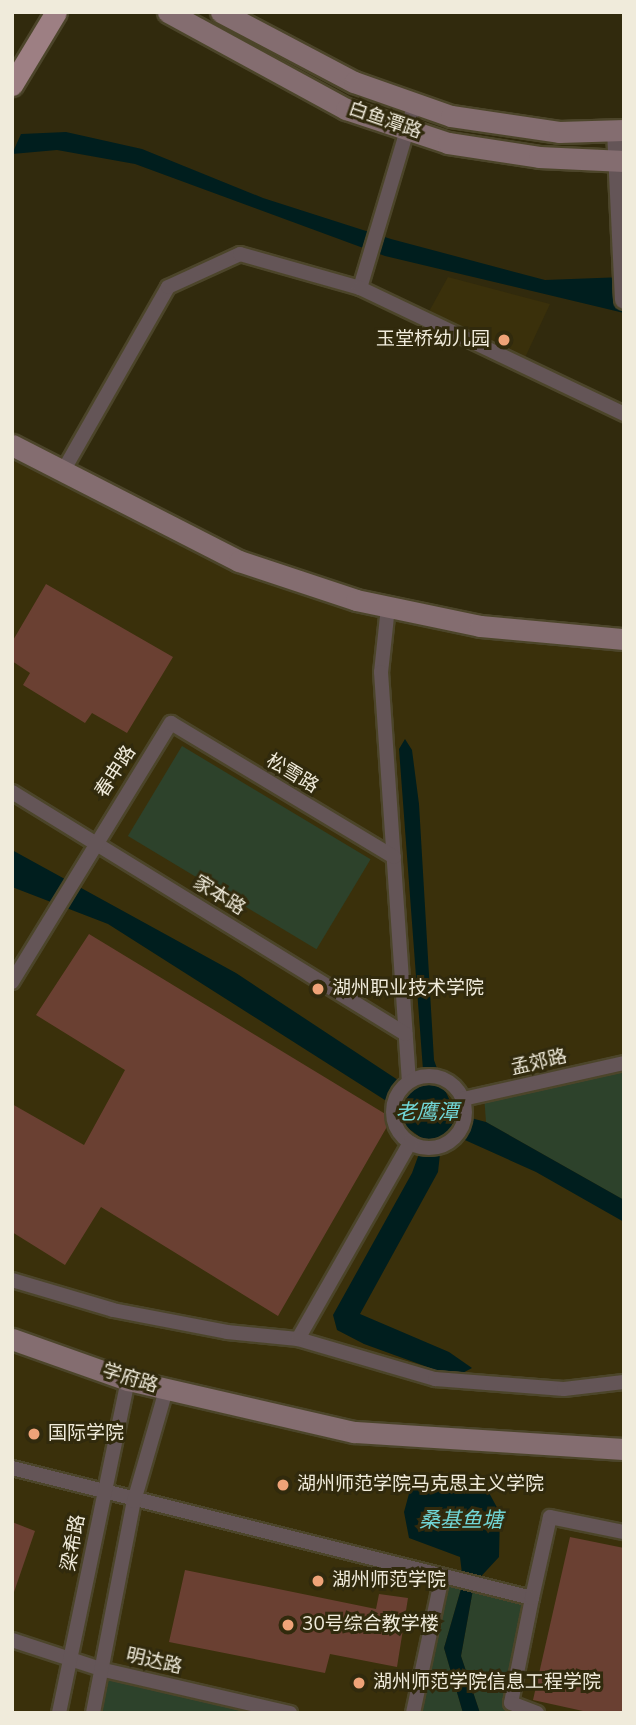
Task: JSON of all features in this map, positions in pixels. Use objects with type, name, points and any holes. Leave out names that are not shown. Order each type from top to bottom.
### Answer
[{"type":"main road","points":[[12,85],[56,12]]},
{"type":"main road","name":"白鱼潭路","points":[[167,12],[334,103],[408,130],[448,143],[540,157],[621,160]]},
{"type":"main road","points":[[221,12],[354,82],[451,116],[559,131],[620,130]]},
{"type":"main road","points":[[12,445],[62,473],[239,561],[388,607],[480,626],[624,639]]},
{"type":"main road","name":"学府路","points":[[12,1339],[128,1380],[354,1432],[624,1449]]},
{"type":"street","points":[[360,288],[415,103]]},
{"type":"street","points":[[620,130],[624,300]]},
{"type":"street","points":[[62,473],[168,287],[240,254],[360,288],[624,414]]},
{"type":"street","points":[[388,607],[381,672],[411,1080],[392,1110],[394,1124],[414,1145]]},
{"type":"street","name":"松雪路","points":[[171,723],[394,858]]},
{"type":"street","name":"春申路","points":[[12,982],[93,842],[171,723]]},
{"type":"street","name":"家本路","points":[[12,792],[406,1034]]},
{"type":"street","name":"孟郊路","points":[[464,1107],[624,1063]]},
{"type":"street","points":[[411,1080],[442,1077],[464,1107],[449,1142],[414,1145]]},
{"type":"street","points":[[298,1339],[414,1145]]},
{"type":"street","points":[[12,1280],[113,1310],[227,1332],[298,1339],[435,1379],[564,1389],[624,1382]]},
{"type":"street","name":"梁希路","points":[[59,1713],[72,1660],[102,1492],[128,1380]]},
{"type":"street","points":[[93,1713],[104,1670],[134,1501],[166,1390]]},
{"type":"street","points":[[12,1468],[134,1501],[532,1598]]},
{"type":"street","points":[[537,1713],[511,1703],[550,1517],[624,1532]]},
{"type":"street","points":[[413,1713],[442,1577]]},
{"type":"street","name":"明达路","points":[[12,1640],[104,1670],[290,1713]]},
{"type":"shaded area","name":"玉堂桥幼儿园","points":[[448,277],[550,304],[522,364],[426,317]]},
{"type":"shaded area","name":"湖州职业技术学院","points":[[12,445],[102,495],[355,599],[624,638],[624,1713],[12,1713]]},
{"type":"green space","points":[[182,746],[371,859],[316,949],[128,836]]},
{"type":"green space","points":[[624,1063],[624,1200],[486,1122],[484,1095]]},
{"type":"green space","points":[[442,1577],[463,1582],[444,1648],[463,1713],[413,1713]]},
{"type":"green space","points":[[474,1584],[532,1598],[511,1702],[537,1713],[480,1713],[461,1656]]},
{"type":"green space","points":[[104,1670],[290,1713],[93,1713]]},
{"type":"water","points":[[66,132],[142,149],[263,198],[391,239],[545,280],[624,277],[624,313],[385,256],[135,164],[57,150],[12,154],[21,134]]},
{"type":"water","name":"老鹰潭","points":[[405,739],[412,750],[419,804],[434,1060],[456,1114],[486,1122],[624,1200],[624,1222],[536,1172],[447,1132],[442,1136],[438,1172],[360,1314],[449,1352],[472,1368],[455,1377],[364,1344],[337,1330],[333,1315],[412,1173],[424,1140],[401,1123],[399,1109],[108,924],[12,887],[12,850],[236,973],[410,1088],[421,1083],[423,1070],[399,749]]},
{"type":"water","name":"桑基鱼塘","points":[[426,1480],[487,1489],[500,1513],[499,1557],[474,1584],[461,1656],[480,1713],[463,1713],[444,1648],[463,1582],[460,1557],[409,1538],[404,1512],[410,1490]]},
{"type":"building","points":[[46,584],[173,657],[127,733],[92,713],[85,723],[23,685],[30,673],[12,661],[12,642]]},
{"type":"building","points":[[89,934],[392,1118],[278,1316],[101,1207],[65,1265],[12,1232],[12,1104],[84,1145],[125,1070],[36,1015]]},
{"type":"building","points":[[12,1522],[35,1531],[14,1592],[12,1592]]},
{"type":"building","points":[[570,1537],[624,1548],[624,1713],[592,1713],[533,1700]]},
{"type":"building","name":"30号综合教学楼","points":[[185,1570],[376,1609],[379,1594],[408,1598],[397,1667],[330,1654],[325,1673],[169,1642]]},
{"type":"place","name":"玉堂桥幼儿园","points":[[504,340]]},
{"type":"place","name":"湖州职业技术学院","points":[[318,989]]},
{"type":"place","name":"国际学院","points":[[34,1434]]},
{"type":"place","name":"湖州师范学院马克思主义学院","points":[[283,1485]]},
{"type":"place","name":"湖州师范学院","points":[[318,1581]]},
{"type":"place","name":"30号综合教学楼","points":[[288,1625]]},
{"type":"place","name":"湖州师范学院信息工程学院","points":[[359,1683]]}]
